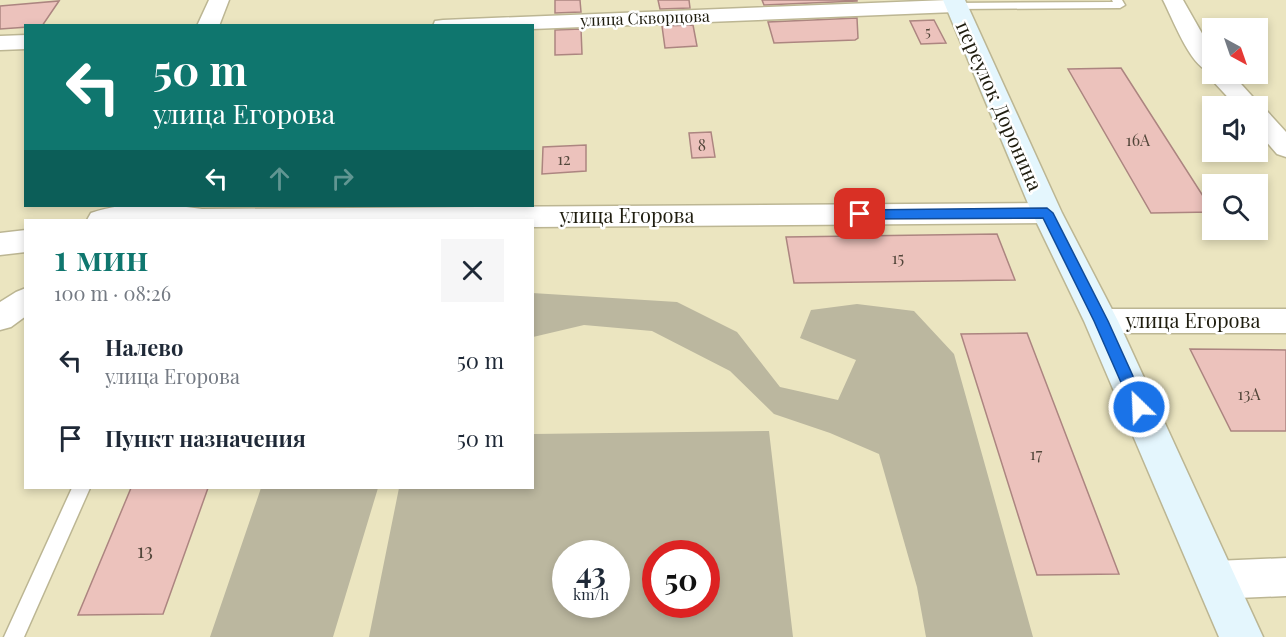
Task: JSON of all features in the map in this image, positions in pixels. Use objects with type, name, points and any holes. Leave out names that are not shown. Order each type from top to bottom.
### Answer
[{"type":"main road","name":"переулок Доронина","points":[[954,3],[1047,213],[1101,321],[1240,637]]},
{"type":"street","points":[[208,24],[219,0]]},
{"type":"street","points":[[1173,0],[1202,54]]},
{"type":"street","name":"улица Скворцова","points":[[488,24],[954,3]]},
{"type":"street","points":[[0,43],[24,42]]},
{"type":"street","points":[[1228,84],[1240,96]]},
{"type":"street","points":[[1268,128],[1286,148]]},
{"type":"street","name":"улица Егорова","points":[[104,219],[131,208],[196,219]]},
{"type":"street","name":"улица Егорова","points":[[323,219],[1047,213]]},
{"type":"street","points":[[0,318],[24,301]]},
{"type":"street","name":"улица Егорова","points":[[1101,321],[1286,321]]},
{"type":"street","points":[[1215,580],[1284,581]]},
{"type":"lane","points":[[954,3],[1120,5],[1117,0]]},
{"type":"lane","points":[[14,637],[81,489]]},
{"type":"shaded area","points":[[534,293],[677,302],[737,332],[780,387],[838,400],[856,360],[800,338],[811,310],[857,304],[914,311],[954,354],[1033,637],[926,637],[917,587],[879,454],[830,433],[774,414],[730,371],[652,331],[584,325],[534,337]]},
{"type":"shaded area","points":[[769,431],[793,637],[369,637],[399,489],[534,489],[534,434]]},
{"type":"shaded area","points":[[261,489],[378,489],[333,637],[210,637]]},
{"type":"building","points":[[555,0],[580,0],[581,12],[555,13]]},
{"type":"building","points":[[658,0],[689,0],[690,8],[660,9]]},
{"type":"building","points":[[762,0],[857,0],[857,1],[764,5]]},
{"type":"building","points":[[59,1],[43,24],[24,24],[24,27],[0,29],[0,6]]},
{"type":"building","points":[[857,18],[858,38],[855,40],[774,43],[768,22]]},
{"type":"building","points":[[934,20],[946,43],[921,44],[910,21]]},
{"type":"building","points":[[693,25],[697,46],[665,48],[662,26]]},
{"type":"building","points":[[581,29],[582,54],[555,55],[555,30]]},
{"type":"building","points":[[1121,68],[1202,194],[1202,212],[1151,213],[1068,69]]},
{"type":"building","points":[[711,132],[715,157],[692,158],[689,133]]},
{"type":"building","points":[[586,145],[586,171],[542,174],[543,147]]},
{"type":"building","points":[[997,234],[1015,280],[794,283],[786,237]]},
{"type":"building","points":[[1027,333],[1119,574],[1037,575],[961,334]]},
{"type":"building","points":[[1190,349],[1286,350],[1286,431],[1231,431]]},
{"type":"building","points":[[131,489],[208,489],[163,614],[78,615]]},
{"type":"route","points":[[860,214],[1047,213],[1101,321],[1139,407]]}]
